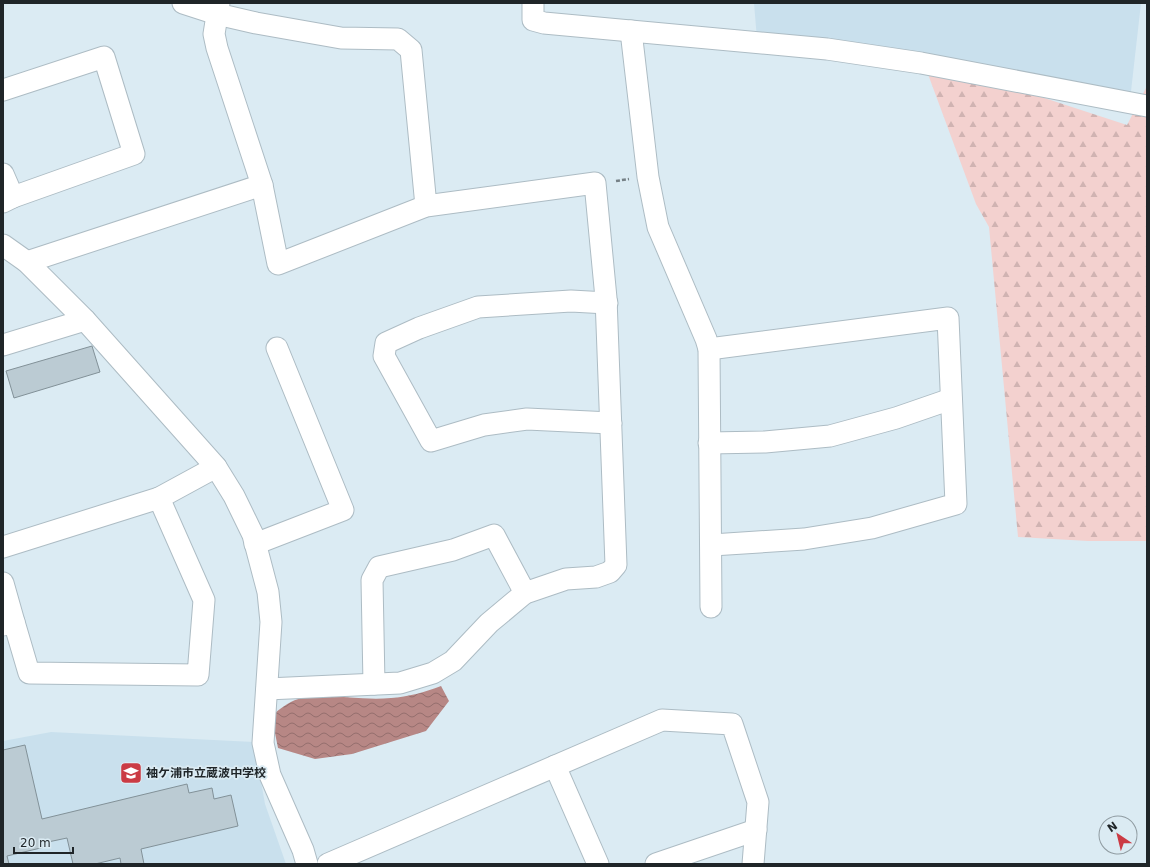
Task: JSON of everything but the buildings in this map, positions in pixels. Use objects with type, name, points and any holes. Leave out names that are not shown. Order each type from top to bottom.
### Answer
[{"type":"street","points":[[183,3],[218,8],[256,23],[341,38],[398,39],[410,50],[426,206]]},
{"type":"street","points":[[533,3],[533,20],[544,23],[827,49],[921,63],[1147,106]]},
{"type":"street","points":[[218,8],[214,34],[216,48],[262,185],[278,264],[426,206],[595,183],[607,303],[616,564],[610,572],[596,577],[566,579],[525,593],[489,623],[453,660],[433,673],[400,683],[267,690]]},
{"type":"street","points":[[632,31],[648,177],[658,227],[709,348],[712,607]]},
{"type":"street","points":[[3,90],[104,57],[134,154],[8,200],[3,174]]},
{"type":"street","points":[[27,262],[262,185]]},
{"type":"street","points":[[3,245],[27,262],[85,320],[216,467],[234,496],[253,535],[268,592],[271,622],[263,743],[270,775],[303,850],[307,864]]},
{"type":"street","points":[[607,303],[571,302],[478,307],[419,328],[386,343],[384,356],[431,441],[484,425],[527,419],[611,423]]},
{"type":"street","points":[[709,348],[948,318],[956,504],[872,528],[804,540],[712,545]]},
{"type":"street","points":[[3,345],[85,320]]},
{"type":"street","points":[[255,544],[342,510],[277,348]]},
{"type":"street","points":[[709,443],[765,442],[830,436],[896,418],[951,399]]},
{"type":"street","points":[[3,547],[159,498],[216,467]]},
{"type":"street","points":[[3,583],[8,623],[29,673],[198,675],[204,600],[159,498]]},
{"type":"street","points":[[374,684],[372,580],[379,567],[453,550],[494,534],[525,593]]},
{"type":"street","points":[[328,864],[662,720],[732,724],[758,802],[753,864]]},
{"type":"street","points":[[555,766],[598,864]]},
{"type":"street","points":[[656,864],[756,830]]},
{"type":"path","points":[[595,183],[648,177]]},
{"type":"shaded area","points":[[754,3],[1141,3],[1130,100],[757,39]]},
{"type":"shaded area","name":"袖ケ浦市立蔵波中学校","points":[[51,732],[254,742],[265,804],[286,864],[3,864],[3,741]]},
{"type":"green space","points":[[922,58],[1127,125],[1147,86],[1147,541],[1088,541],[1018,537],[989,227],[976,204]]},
{"type":"water","points":[[441,686],[449,701],[426,731],[352,754],[315,759],[278,748],[274,728],[275,713],[295,700],[324,696],[380,699],[416,694]]},
{"type":"place","name":"袖ケ浦市立蔵波中学校","points":[[131,773]]}]
